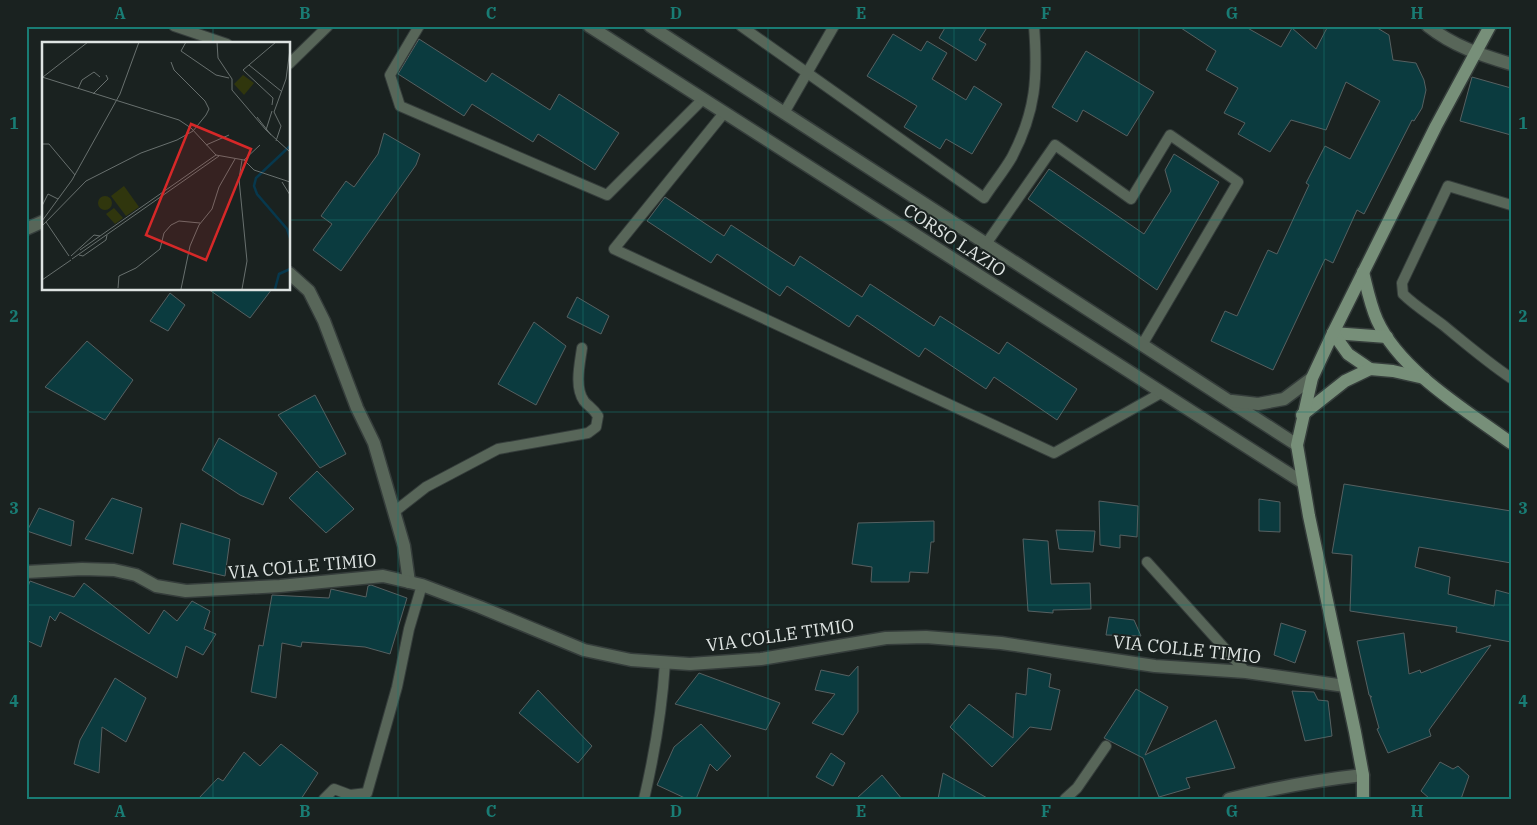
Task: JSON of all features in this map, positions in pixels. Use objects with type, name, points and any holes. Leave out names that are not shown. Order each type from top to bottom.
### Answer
[{"type":"street","name":"CORSO LAZIO","points":[[589,26],[1302,482]]},
{"type":"street","name":"CORSO LAZIO","points":[[650,26],[1297,445]]},
{"type":"street","points":[[1428,26],[1475,54],[1511,64]]},
{"type":"street","points":[[1365,798],[1363,775],[1302,482],[1297,445],[1302,415],[1312,378],[1333,332],[1436,126],[1490,26]]},
{"type":"street","points":[[26,228],[42,222]]},
{"type":"street","points":[[1363,272],[1368,297],[1377,320],[1387,338],[1404,359],[1424,378],[1511,443]]},
{"type":"street","points":[[290,274],[309,291],[324,321],[339,364],[374,443],[404,546],[409,582]]},
{"type":"street","points":[[1333,332],[1387,338]]},
{"type":"street","points":[[1333,332],[1348,354],[1370,369],[1393,371],[1424,378]]},
{"type":"street","points":[[1302,415],[1345,381],[1370,369]]},
{"type":"street","name":"CORSO LAZIO","points":[[1227,400],[1258,404],[1284,399],[1312,378]]},
{"type":"street","name":"VIA COLLE TIMIO","points":[[27,573],[82,569],[114,570],[136,575],[156,586],[186,591],[261,588],[383,576],[422,585],[584,650],[630,660],[690,664],[761,659],[886,638],[926,637],[1001,643],[1155,666],[1246,672],[1345,686]]},
{"type":"street","points":[[1230,799],[1326,779],[1363,775]]},
{"type":"lane","points":[[174,26],[221,42]]},
{"type":"lane","points":[[290,63],[328,26]]},
{"type":"lane","points":[[419,26],[390,75],[400,106],[606,195],[703,99]]},
{"type":"lane","points":[[741,26],[984,198],[1011,158],[1027,124],[1034,95],[1036,51],[1034,26]]},
{"type":"lane","points":[[784,113],[834,26]]},
{"type":"lane","points":[[724,113],[614,249],[1054,453],[1161,392]]},
{"type":"lane","points":[[986,244],[1055,146],[1131,199],[1170,135],[1238,182],[1142,345]]},
{"type":"lane","points":[[1511,205],[1448,186],[1402,282],[1403,294],[1411,302],[1511,378]]},
{"type":"lane","points":[[394,512],[426,487],[498,449],[588,432],[596,426],[598,416],[592,407],[584,401],[580,390],[579,368],[582,348]]},
{"type":"lane","points":[[1147,562],[1246,672]]},
{"type":"lane","points":[[324,799],[334,789],[350,795],[367,796],[397,687],[409,629],[422,585]]},
{"type":"lane","points":[[644,799],[654,759],[662,706],[665,663]]},
{"type":"lane","points":[[1065,799],[1078,788],[1106,746]]},
{"type":"building","points":[[946,26],[988,26],[979,40],[986,44],[976,61],[939,38]]},
{"type":"building","points":[[1178,26],[1244,26],[1281,47],[1292,28],[1316,49],[1328,26],[1374,26],[1389,35],[1393,60],[1416,63],[1424,80],[1426,90],[1422,108],[1414,121],[1412,120],[1364,214],[1357,210],[1333,263],[1325,259],[1273,370],[1211,341],[1225,311],[1237,316],[1268,250],[1277,254],[1309,185],[1306,183],[1325,146],[1350,159],[1380,101],[1346,82],[1326,130],[1291,120],[1270,152],[1238,134],[1245,123],[1224,113],[1238,88],[1206,70],[1216,51]]},
{"type":"building","points":[[893,34],[921,51],[927,41],[947,53],[932,79],[966,100],[974,86],[1002,104],[972,154],[946,139],[940,149],[904,127],[917,106],[867,76]]},
{"type":"building","points":[[419,39],[486,82],[492,73],[550,110],[559,94],[619,133],[595,170],[538,134],[533,142],[472,104],[464,116],[398,74]]},
{"type":"building","points":[[1086,51],[1154,92],[1127,136],[1083,110],[1077,122],[1052,107]]},
{"type":"building","points":[[1472,77],[1511,88],[1511,135],[1460,121]]},
{"type":"building","points":[[384,133],[420,154],[416,165],[341,271],[313,250],[332,224],[321,216],[346,181],[354,187],[378,154]]},
{"type":"building","points":[[1174,154],[1219,182],[1157,290],[1028,199],[1049,169],[1144,234],[1171,191],[1165,170]]},
{"type":"building","points":[[665,197],[724,236],[731,225],[794,266],[800,256],[862,297],[870,284],[934,326],[940,316],[999,354],[1007,342],[1077,389],[1057,420],[994,377],[986,389],[925,348],[919,357],[857,315],[849,327],[787,286],[780,296],[717,254],[711,263],[647,221]]},
{"type":"building","points":[[209,290],[271,290],[250,318]]},
{"type":"building","points":[[170,293],[185,305],[168,331],[150,321]]},
{"type":"building","points":[[577,297],[609,316],[601,334],[567,317]]},
{"type":"building","points":[[534,322],[566,346],[536,405],[498,384]]},
{"type":"building","points":[[87,341],[133,380],[105,420],[45,387]]},
{"type":"building","points":[[315,395],[346,454],[320,468],[278,415]]},
{"type":"building","points":[[219,438],[277,473],[263,505],[240,495],[202,470]]},
{"type":"building","points":[[317,471],[354,509],[326,533],[289,498]]},
{"type":"building","points":[[1344,484],[1511,511],[1511,563],[1419,547],[1415,567],[1450,577],[1448,594],[1494,606],[1496,590],[1511,594],[1511,642],[1456,632],[1457,627],[1350,611],[1352,555],[1332,553]]},
{"type":"building","points":[[112,498],[142,508],[133,554],[85,539]]},
{"type":"building","points":[[1259,499],[1280,502],[1280,532],[1259,531]]},
{"type":"building","points":[[1099,501],[1138,506],[1137,537],[1120,535],[1120,548],[1100,545]]},
{"type":"building","points":[[39,508],[74,521],[71,546],[27,531]]},
{"type":"building","points":[[934,521],[934,542],[931,542],[928,573],[910,572],[909,582],[871,582],[872,567],[852,564],[858,523]]},
{"type":"building","points":[[181,523],[230,539],[225,576],[173,564]]},
{"type":"building","points":[[1056,530],[1095,531],[1093,552],[1059,549]]},
{"type":"building","points":[[1023,539],[1048,541],[1051,584],[1090,583],[1091,609],[1053,610],[1053,613],[1028,611]]},
{"type":"building","points":[[30,581],[74,597],[84,583],[149,634],[164,610],[177,621],[192,601],[210,611],[204,629],[216,634],[203,655],[186,646],[177,678],[60,612],[55,621],[50,616],[41,647],[26,640],[26,592]]},
{"type":"building","points":[[371,585],[407,598],[390,654],[365,647],[302,642],[301,647],[282,643],[276,698],[251,692],[259,645],[263,646],[272,595],[329,598],[331,589],[366,597],[368,586]]},
{"type":"building","points":[[1109,617],[1134,620],[1141,636],[1106,635]]},
{"type":"building","points":[[1281,623],[1306,631],[1295,663],[1274,655]]},
{"type":"building","points":[[1404,633],[1409,674],[1420,670],[1421,673],[1491,645],[1429,730],[1431,736],[1388,753],[1377,729],[1379,728],[1370,696],[1372,697],[1369,695],[1357,641]]},
{"type":"building","points":[[858,666],[858,712],[843,735],[812,723],[835,694],[815,690],[821,670],[849,676]]},
{"type":"building","points":[[1028,668],[1051,674],[1049,687],[1060,690],[1051,730],[1030,727],[992,767],[950,727],[969,704],[1013,738],[1016,693],[1026,695]]},
{"type":"building","points":[[699,673],[780,703],[766,730],[675,704]]},
{"type":"building","points":[[115,678],[146,698],[126,742],[102,727],[99,773],[74,764],[80,740]]},
{"type":"building","points":[[1136,689],[1168,707],[1145,755],[1216,720],[1235,768],[1186,778],[1190,788],[1159,797],[1143,758],[1104,738]]},
{"type":"building","points":[[538,690],[592,746],[578,763],[519,713]]},
{"type":"building","points":[[1292,691],[1314,692],[1318,700],[1328,701],[1332,736],[1305,741]]},
{"type":"building","points":[[701,724],[731,756],[717,771],[710,764],[696,799],[687,799],[657,785],[674,747]]},
{"type":"building","points":[[281,744],[318,773],[301,799],[198,799],[218,778],[223,781],[244,752],[260,766]]},
{"type":"building","points":[[831,753],[845,763],[833,786],[816,777]]},
{"type":"building","points":[[1440,762],[1453,769],[1458,766],[1469,776],[1461,799],[1430,799],[1421,791]]},
{"type":"building","points":[[943,773],[989,799],[938,799]]},
{"type":"building","points":[[882,775],[902,799],[856,799]]}]
